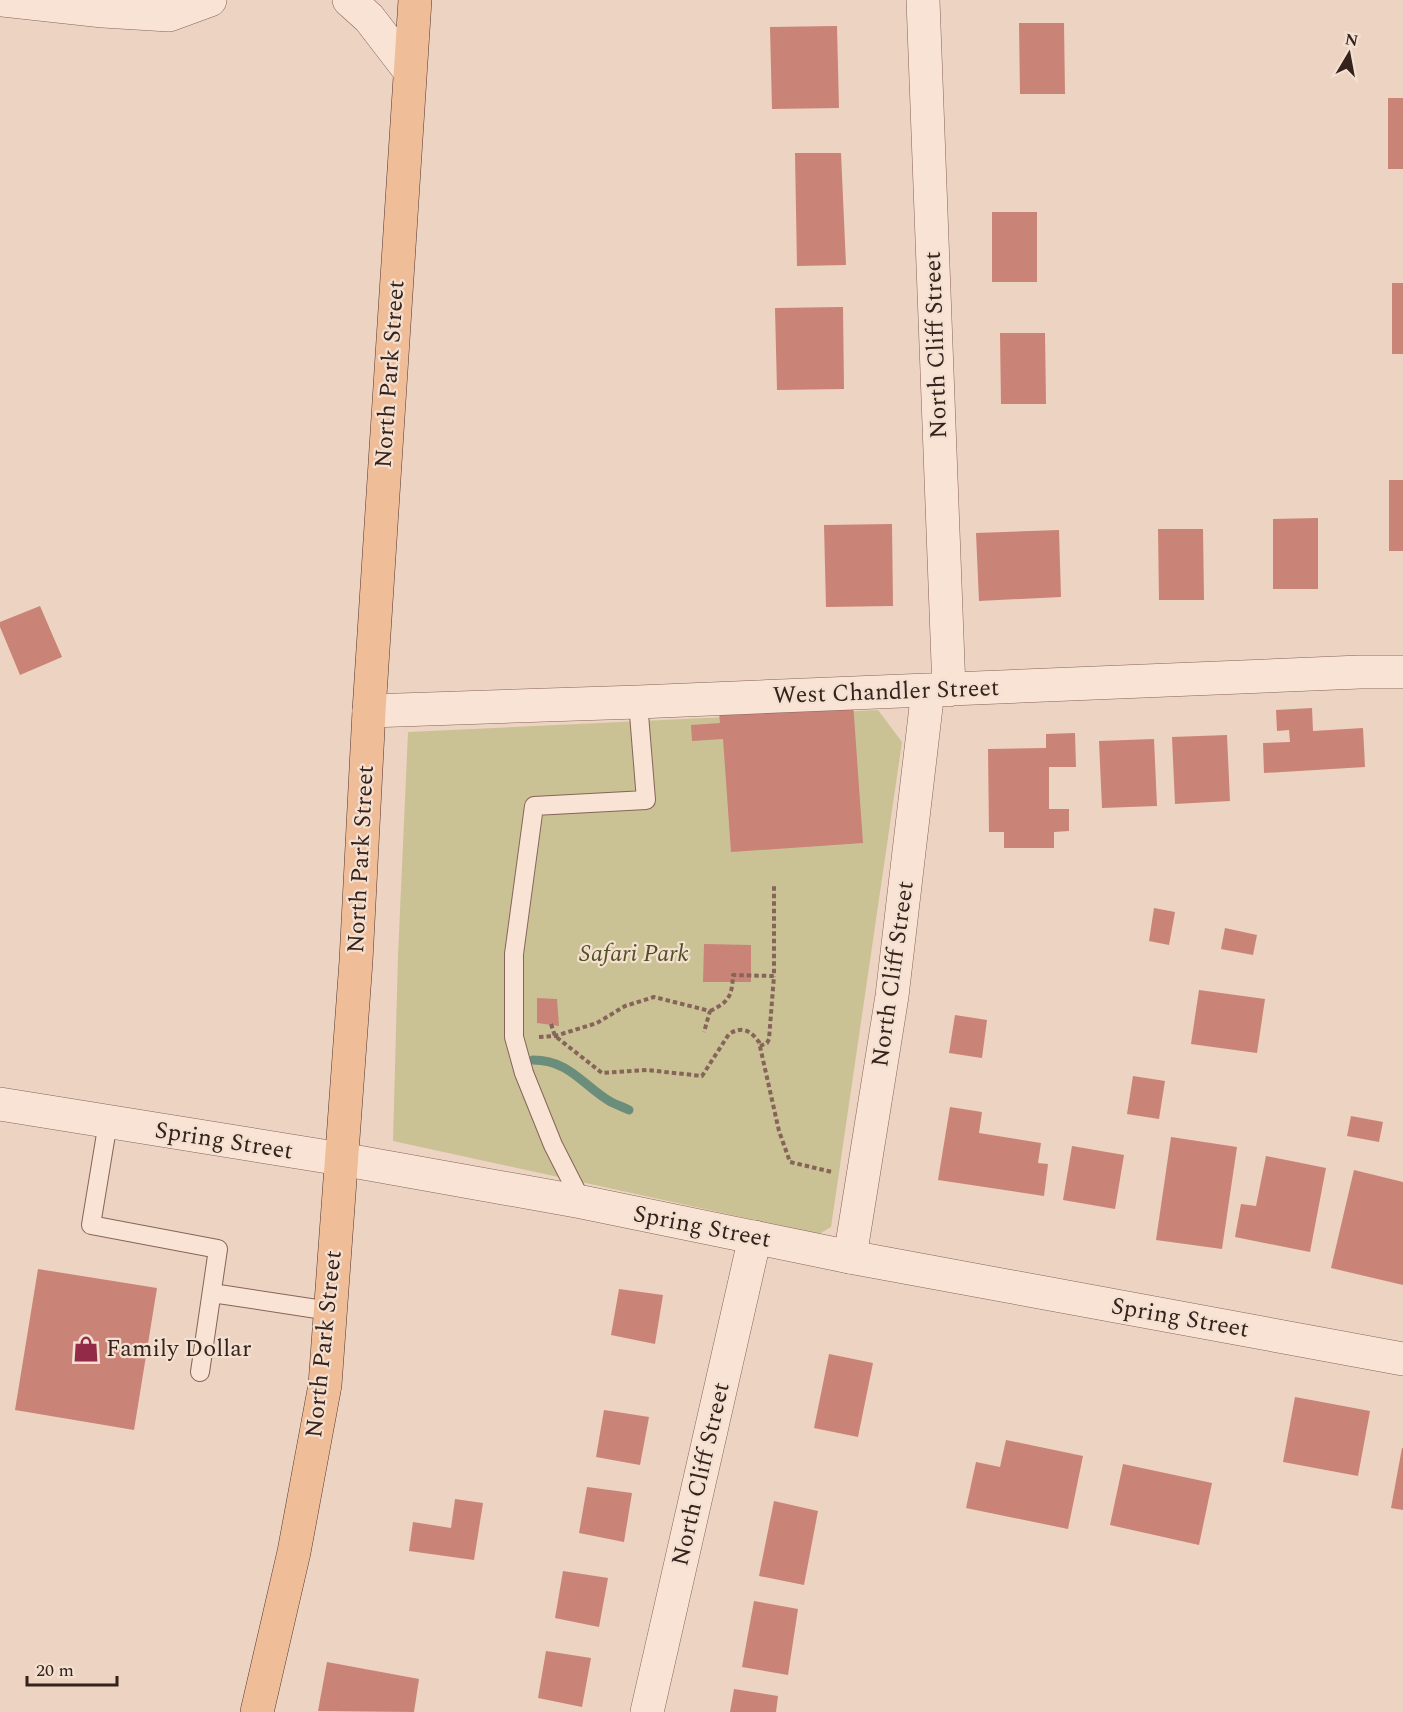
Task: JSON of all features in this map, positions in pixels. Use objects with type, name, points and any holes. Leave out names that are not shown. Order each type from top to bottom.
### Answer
[{"type":"main road","name":"North Park Street","points":[[257,1712],[294,1552],[325,1385],[356,961],[369,711],[415,0]]},
{"type":"street","points":[[3,0],[103,11],[169,15],[210,0]]},
{"type":"street","points":[[349,0],[369,18],[409,70]]},
{"type":"street","name":"North Cliff Street","points":[[850,1257],[939,690],[923,0]]},
{"type":"street","name":"West Chandler Street","points":[[369,711],[1403,672]]},
{"type":"street","name":"Spring Street","points":[[0,1104],[341,1159],[582,1202],[850,1257],[1403,1359]]},
{"type":"street","name":"North Cliff Street","points":[[647,1712],[754,1237]]},
{"type":"lane","points":[[582,1202],[553,1145],[524,1073],[514,1037],[514,954],[534,806],[646,800],[638,702]]},
{"type":"lane","points":[[108,1122],[91,1225],[218,1249],[200,1372]]},
{"type":"lane","points":[[212,1293],[330,1311]]},
{"type":"path","points":[[760,1046],[770,1039],[774,976],[774,884]]},
{"type":"path","points":[[514,1037],[555,1036],[597,1023],[625,1006],[654,997],[710,1011],[724,1004],[729,998],[734,975],[774,976]]},
{"type":"path","points":[[704,1032],[710,1011]]},
{"type":"path","points":[[551,1024],[555,1036],[602,1073],[646,1070],[702,1076],[729,1034],[745,1029],[752,1032],[760,1046],[779,1131],[790,1162],[832,1172],[831,1182]]},
{"type":"green space","name":"Safari Park","points":[[878,710],[902,742],[831,1227],[819,1234],[393,1141],[408,732]]},
{"type":"building","points":[[1019,23],[1064,23],[1065,94],[1020,94]]},
{"type":"building","points":[[837,26],[839,108],[772,109],[770,27]]},
{"type":"building","points":[[1388,98],[1403,98],[1403,169],[1388,169]]},
{"type":"building","points":[[795,153],[841,153],[846,265],[797,266]]},
{"type":"building","points":[[992,212],[1037,212],[1037,282],[992,282]]},
{"type":"building","points":[[1392,283],[1403,283],[1403,354],[1392,354]]},
{"type":"building","points":[[843,307],[844,389],[777,390],[775,308]]},
{"type":"building","points":[[1000,333],[1045,333],[1046,404],[1001,404]]},
{"type":"building","points":[[1389,480],[1403,480],[1403,551],[1389,551]]},
{"type":"building","points":[[1318,518],[1318,589],[1273,589],[1273,519]]},
{"type":"building","points":[[892,524],[893,606],[826,607],[824,525]]},
{"type":"building","points":[[1158,529],[1203,529],[1204,600],[1159,600]]},
{"type":"building","points":[[1059,530],[1061,597],[979,601],[976,533]]},
{"type":"building","points":[[40,606],[62,657],[20,675],[0,622]]},
{"type":"building","points":[[853,702],[863,843],[731,852],[723,739],[692,741],[691,725],[720,723],[719,712]]},
{"type":"building","points":[[1312,708],[1313,731],[1363,728],[1365,767],[1264,773],[1263,743],[1290,742],[1289,730],[1277,731],[1276,710]]},
{"type":"building","points":[[1075,733],[1076,767],[1049,767],[1049,809],[1069,809],[1069,831],[1054,832],[1054,848],[1004,848],[1004,832],[989,832],[988,749],[1046,748],[1046,734]]},
{"type":"building","points":[[1227,735],[1230,801],[1175,804],[1172,737]]},
{"type":"building","points":[[1154,739],[1157,806],[1102,808],[1099,741]]},
{"type":"building","points":[[1154,908],[1175,912],[1169,945],[1149,941]]},
{"type":"building","points":[[1225,928],[1257,935],[1253,955],[1221,949]]},
{"type":"building","points":[[704,944],[751,945],[751,982],[703,982]]},
{"type":"building","points":[[1199,990],[1265,999],[1257,1053],[1191,1044]]},
{"type":"building","points":[[537,998],[557,999],[559,1026],[537,1023]]},
{"type":"building","points":[[955,1015],[987,1020],[982,1058],[949,1053]]},
{"type":"building","points":[[1133,1076],[1165,1081],[1159,1119],[1127,1114]]},
{"type":"building","points":[[950,1107],[982,1112],[979,1133],[1041,1143],[1038,1163],[1048,1164],[1044,1196],[938,1180]]},
{"type":"building","points":[[1351,1116],[1383,1122],[1379,1142],[1347,1136]]},
{"type":"building","points":[[1171,1137],[1237,1147],[1222,1249],[1156,1240]]},
{"type":"building","points":[[1072,1146],[1124,1155],[1115,1209],[1063,1200]]},
{"type":"building","points":[[1266,1156],[1326,1168],[1310,1252],[1235,1237],[1241,1204],[1256,1206]]},
{"type":"building","points":[[1354,1170],[1403,1182],[1403,1285],[1331,1268]]},
{"type":"building","name":"Family Dollar","points":[[38,1269],[157,1288],[134,1430],[15,1410]]},
{"type":"building","points":[[619,1289],[663,1295],[655,1344],[611,1335]]},
{"type":"building","points":[[829,1354],[873,1363],[858,1437],[814,1428]]},
{"type":"building","points":[[1295,1397],[1370,1411],[1358,1476],[1283,1462]]},
{"type":"building","points":[[604,1410],[649,1417],[640,1465],[596,1457]]},
{"type":"building","points":[[1006,1440],[1083,1456],[1068,1529],[966,1508],[976,1462],[1000,1467]]},
{"type":"building","points":[[1403,1448],[1403,1510],[1391,1508]]},
{"type":"building","points":[[1123,1464],[1212,1483],[1199,1545],[1110,1525]]},
{"type":"building","points":[[587,1487],[632,1493],[624,1542],[579,1533]]},
{"type":"building","points":[[455,1499],[483,1503],[474,1560],[409,1551],[413,1522],[451,1528]]},
{"type":"building","points":[[774,1501],[818,1511],[804,1585],[759,1576]]},
{"type":"building","points":[[563,1571],[608,1578],[599,1627],[555,1618]]},
{"type":"building","points":[[754,1601],[798,1609],[788,1675],[742,1667]]},
{"type":"building","points":[[546,1651],[591,1658],[582,1707],[538,1698]]},
{"type":"building","points":[[327,1662],[419,1679],[414,1712],[318,1711]]},
{"type":"building","points":[[734,1689],[778,1696],[776,1712],[730,1712]]},
{"type":"waterway","points":[[533,1060],[546,1061],[567,1069],[601,1096],[629,1110]]},
{"type":"place","name":"Family Dollar","points":[[86,1349]]}]
